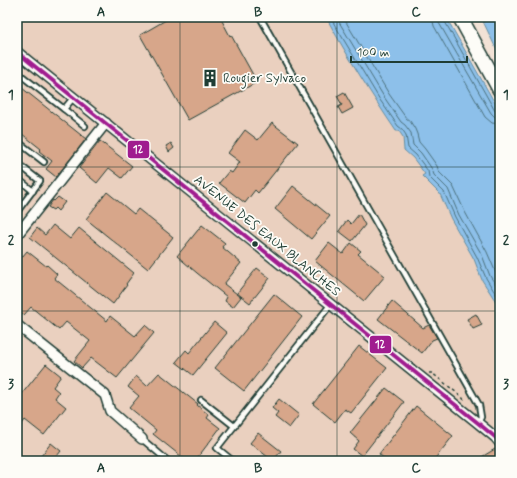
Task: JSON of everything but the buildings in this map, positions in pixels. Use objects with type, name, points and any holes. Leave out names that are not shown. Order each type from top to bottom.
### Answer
[{"type":"main road","points":[[460,17],[500,90]]},
{"type":"street","name":"AVENUE DES EAUX BLANCHES","points":[[17,52],[331,304],[478,423],[500,443]]},
{"type":"street","points":[[17,234],[106,123]]},
{"type":"street","points":[[17,325],[105,395],[110,411],[142,439]]},
{"type":"lane","points":[[260,17],[479,406],[481,417],[478,423]]},
{"type":"lane","points":[[17,72],[85,126]]},
{"type":"lane","points":[[64,109],[74,97]]},
{"type":"lane","points":[[17,142],[44,162]]},
{"type":"lane","points":[[17,163],[40,181],[19,209],[17,207]]},
{"type":"lane","points":[[17,178],[33,190]]},
{"type":"lane","points":[[233,461],[217,448],[331,304]]},
{"type":"lane","points":[[201,400],[234,426]]},
{"type":"lane","points":[[142,439],[168,461]]},
{"type":"shaded area","points":[[17,17],[326,17],[377,102],[396,131],[399,131],[403,137],[404,150],[413,158],[440,194],[451,219],[474,259],[482,280],[500,308],[500,461],[17,461]]},
{"type":"water","points":[[326,17],[446,17],[500,112],[500,308],[482,280],[474,259],[451,219],[440,194],[422,176],[425,174],[413,158],[404,150],[403,137],[399,131],[396,131],[368,89]]},
{"type":"water","points":[[481,17],[500,17],[500,57]]},
{"type":"transit line","name":"12","points":[[17,52],[478,423],[500,443]]},
{"type":"place","name":"Rougier Sylvaco","points":[[210,78]]}]
